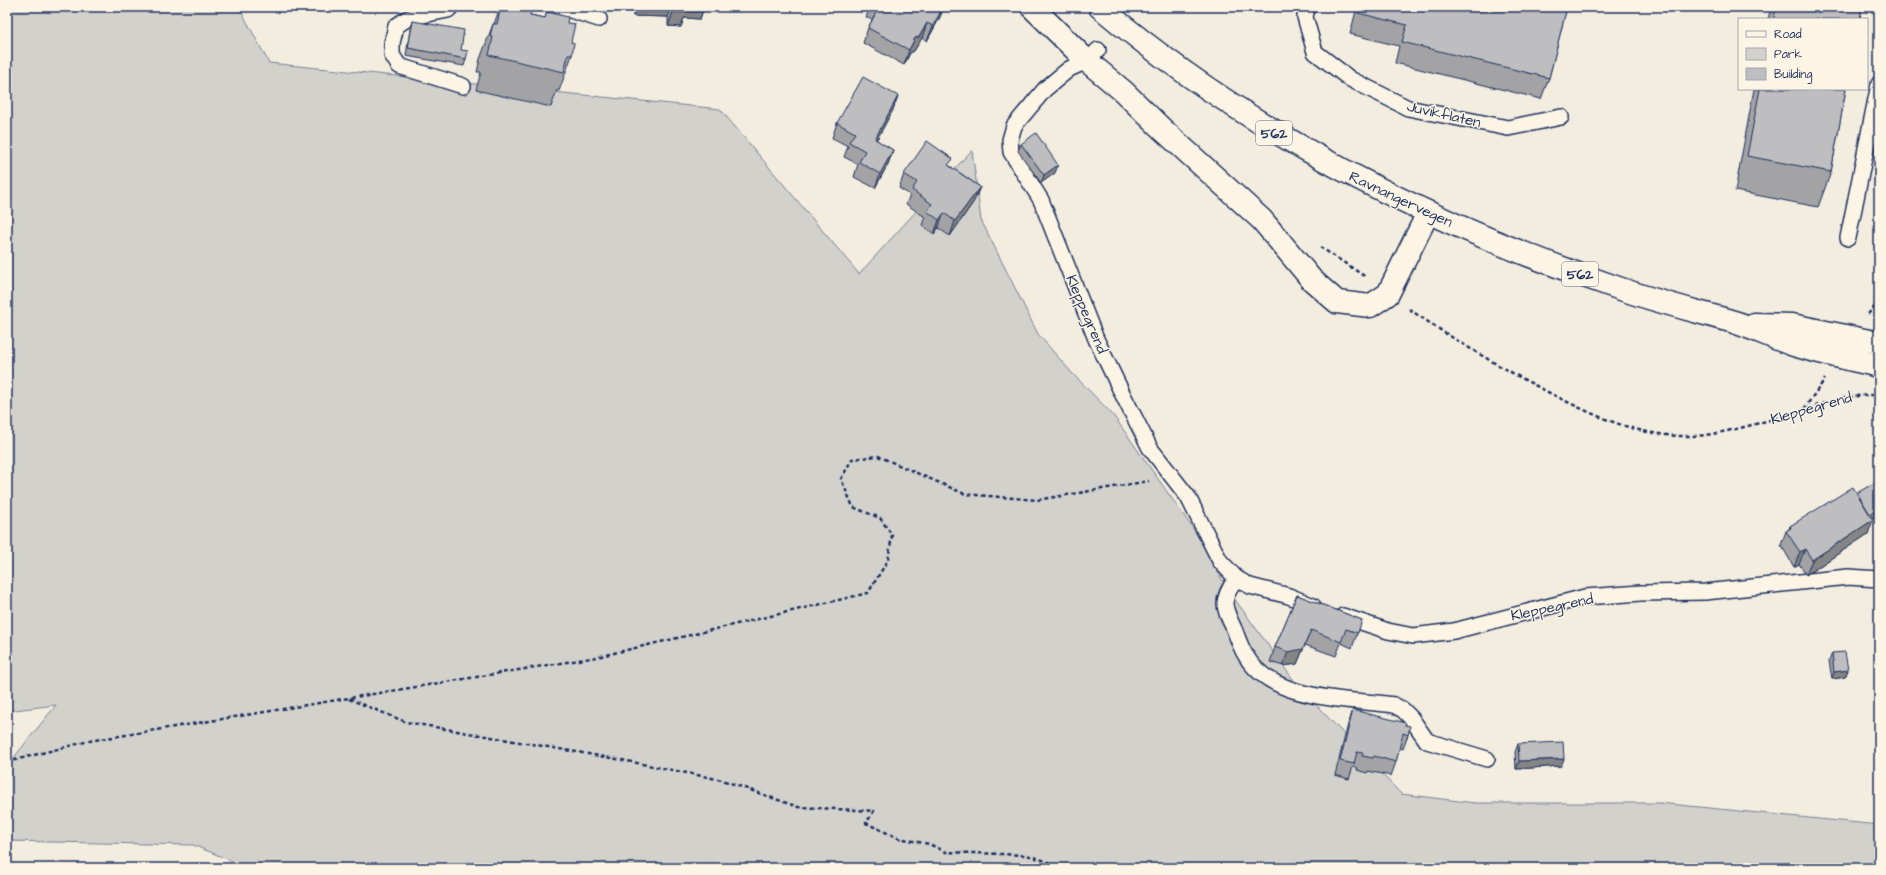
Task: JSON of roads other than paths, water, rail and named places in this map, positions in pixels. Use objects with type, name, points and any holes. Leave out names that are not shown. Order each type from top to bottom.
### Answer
[{"type":"main road","points":[[1032,7],[1092,56],[1123,91],[1162,130],[1262,220],[1312,280],[1337,302],[1370,306],[1388,294],[1428,213]]},
{"type":"main road","name":"Ravnangervegen","points":[[1100,7],[1163,58],[1263,126],[1321,160],[1428,213],[1512,250],[1622,289],[1737,323],[1792,344],[1879,366]]},
{"type":"main road","name":"Ravnangervegen","points":[[1737,323],[1792,325],[1879,343]]},
{"type":"lane","points":[[451,7],[448,10],[408,18],[396,26],[392,43],[392,55],[398,66],[463,86]]},
{"type":"lane","points":[[562,7],[599,19]]},
{"type":"lane","name":"Juvikflaten","points":[[1307,7],[1305,17],[1315,52],[1350,79],[1408,108],[1508,128],[1561,117]]},
{"type":"lane","name":"Kleppegrend","points":[[1092,56],[1069,69],[1044,89],[1014,126],[1010,140],[1010,152],[1041,200],[1096,339],[1122,395],[1150,448],[1188,497],[1220,561],[1236,578],[1250,586],[1290,596],[1327,611],[1388,631],[1413,636],[1454,631],[1585,597],[1641,593],[1705,592],[1848,577],[1879,579]]},
{"type":"lane","points":[[1848,238],[1879,84]]},
{"type":"lane","points":[[1236,578],[1226,594],[1224,603],[1226,612],[1246,657],[1267,679],[1307,695],[1394,705],[1404,710],[1427,741],[1488,760]]}]
